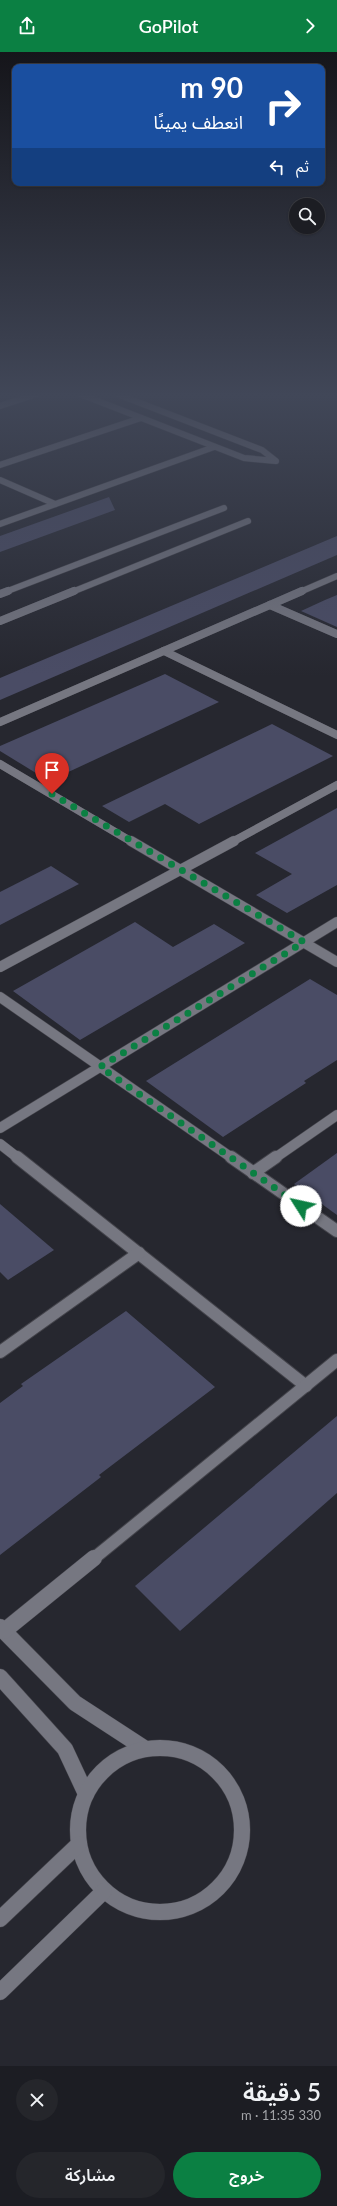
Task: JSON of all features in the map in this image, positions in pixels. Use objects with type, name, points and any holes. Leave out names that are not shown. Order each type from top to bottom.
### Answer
[{"type":"street","points":[[18,488],[55,504]]},
{"type":"street","points":[[0,524],[100,488]]},
{"type":"street","points":[[0,594],[224,508]]},
{"type":"street","points":[[0,620],[248,521]]},
{"type":"street","points":[[0,722],[337,576]]},
{"type":"street","points":[[270,605],[337,634]]},
{"type":"street","points":[[164,651],[337,735]]},
{"type":"street","points":[[0,764],[337,962]]},
{"type":"street","points":[[0,967],[337,785]]},
{"type":"street","points":[[0,1128],[337,922]]},
{"type":"street","points":[[0,997],[337,1231]]},
{"type":"street","points":[[253,1173],[337,1115]]},
{"type":"street","points":[[0,1144],[306,1386]]},
{"type":"street","points":[[0,1352],[139,1253]]},
{"type":"street","points":[[144,1748],[75,1703],[2,1629],[337,1360]]},
{"type":"street","points":[[1,1681],[65,1748],[86,1794]]},
{"type":"street","points":[[169,1747],[193,1753],[214,1766],[232,1788],[241,1814],[242,1843],[232,1871],[212,1894],[187,1909],[157,1913],[129,1907],[104,1891],[88,1870],[79,1844],[79,1819],[86,1794],[101,1773],[121,1757],[144,1748],[169,1747]]},
{"type":"street","points":[[0,1919],[79,1844]]},
{"type":"street","points":[[0,1992],[104,1891]]},
{"type":"building","points":[[109,497],[115,510],[0,552],[0,536]]},
{"type":"building","points":[[337,536],[337,555],[0,700],[0,678]]},
{"type":"building","points":[[337,595],[337,627],[301,611],[325,600]]},
{"type":"building","points":[[165,674],[219,702],[49,781],[0,751],[0,746]]},
{"type":"building","points":[[272,724],[333,756],[199,824],[165,804],[129,822],[102,806]]},
{"type":"building","points":[[337,808],[337,885],[287,913],[256,895],[292,874],[255,853]]},
{"type":"building","points":[[51,866],[79,884],[0,925],[0,892]]},
{"type":"building","points":[[135,922],[173,947],[214,924],[245,943],[80,1040],[13,991]]},
{"type":"building","points":[[310,979],[337,995],[337,1060],[304,1081],[306,1083],[223,1137],[146,1081]]},
{"type":"building","points":[[337,1153],[337,1215],[294,1184]]},
{"type":"building","points":[[0,1204],[54,1250],[8,1280],[0,1272]]},
{"type":"building","points":[[126,1311],[215,1387],[99,1475],[101,1477],[0,1555],[0,1403],[23,1386],[21,1384]]},
{"type":"building","points":[[337,1416],[337,1493],[180,1631],[135,1586]]},
{"type":"route","points":[[52,794],[304,942],[100,1067],[301,1206]]}]
